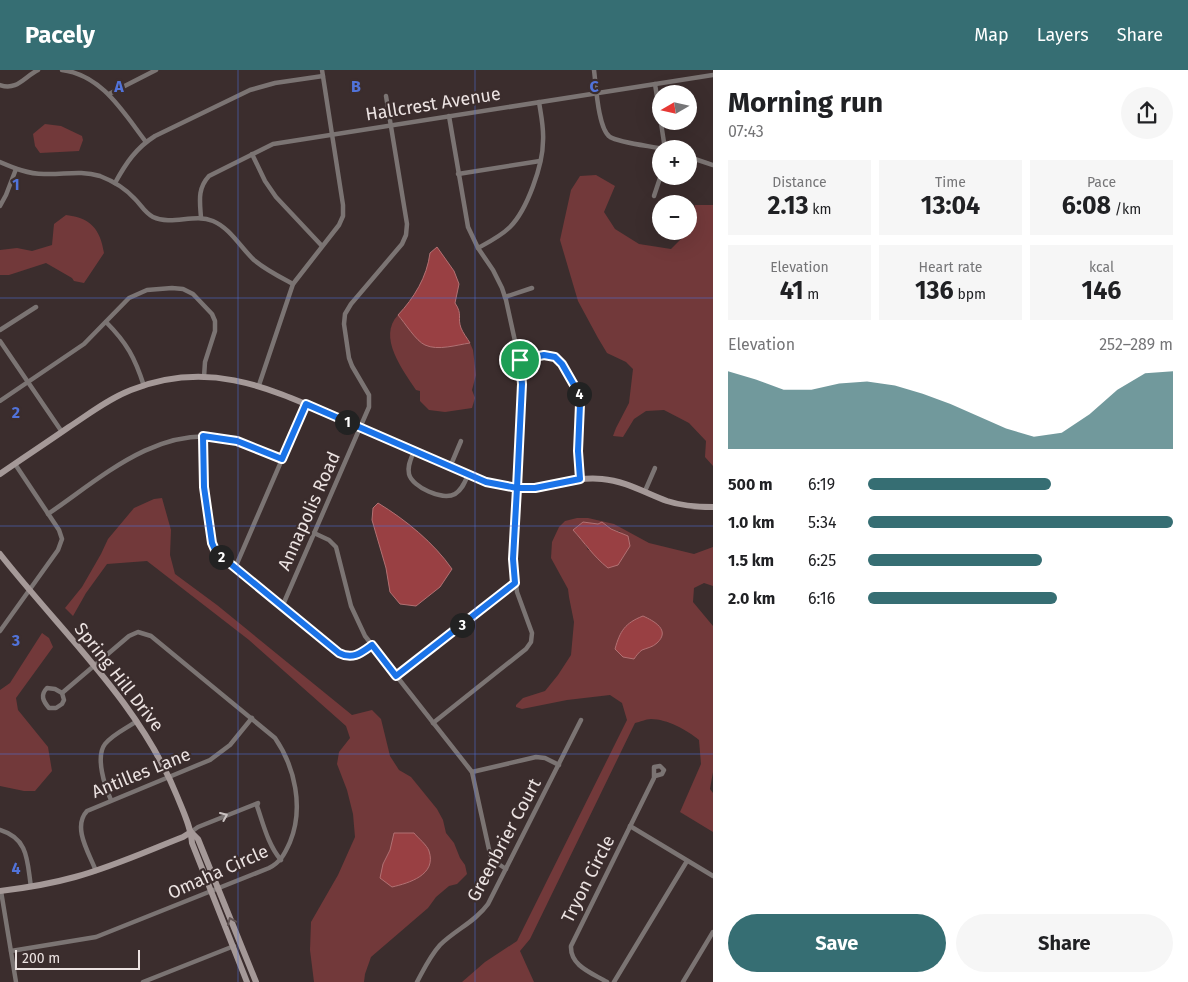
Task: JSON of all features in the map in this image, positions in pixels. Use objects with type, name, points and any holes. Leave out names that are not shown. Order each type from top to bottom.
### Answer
[{"type":"main road","points":[[0,474],[105,403],[144,386],[177,378],[204,376],[233,379],[259,386],[306,404],[468,475],[496,485],[517,488],[540,487],[580,479],[610,480],[681,504],[713,507]]},
{"type":"main road","name":"Spring Hill Drive","points":[[0,554],[94,666],[138,721],[150,741],[169,777],[191,832],[192,843],[247,982]]},
{"type":"main road","points":[[1,891],[31,887],[96,871],[174,841],[191,832]]},
{"type":"main road","name":"Spring Hill Drive","points":[[191,832],[198,840],[256,982]]},
{"type":"street","points":[[0,85],[6,87],[16,86],[38,70]]},
{"type":"street","points":[[62,70],[82,72],[109,94],[146,142]]},
{"type":"street","points":[[109,94],[156,70]]},
{"type":"street","points":[[259,386],[293,284],[339,224],[344,211],[322,70]]},
{"type":"street","points":[[594,70],[602,124],[608,135],[615,140],[652,147]]},
{"type":"street","name":"Hallcrest Avenue","points":[[201,218],[199,196],[206,180],[213,173],[282,142],[713,75]]},
{"type":"street","points":[[115,183],[132,155],[155,136],[250,90],[275,83],[323,76]]},
{"type":"street","points":[[655,84],[664,140]]},
{"type":"street","name":"Annapolis Road","points":[[282,607],[369,407],[370,399],[350,361],[344,319],[351,304],[402,244],[406,235],[407,224],[386,96]]},
{"type":"street","points":[[478,248],[503,233],[520,215],[528,199],[540,162],[544,140],[539,102]]},
{"type":"street","points":[[433,722],[529,646],[532,638],[531,629],[515,583],[513,559],[522,384],[520,360],[505,297],[498,279],[470,232],[465,215],[449,116]]},
{"type":"street","points":[[252,154],[265,181],[276,197],[322,246]]},
{"type":"street","points":[[697,160],[713,165]]},
{"type":"street","points":[[0,162],[16,169],[42,174],[82,172],[99,176],[115,183],[129,193],[145,212],[155,218],[166,220],[201,218],[218,224],[262,266],[293,284]]},
{"type":"street","points":[[458,174],[540,162]]},
{"type":"street","points":[[0,206],[16,169]]},
{"type":"street","points":[[0,401],[84,344],[129,298],[141,292],[172,288],[188,291],[209,311],[215,321],[215,331],[205,362],[204,376]]},
{"type":"street","points":[[505,297],[532,288]]},
{"type":"street","points":[[0,330],[36,307]]},
{"type":"street","points":[[106,322],[120,336],[132,354],[144,386]]},
{"type":"street","points":[[0,341],[62,432]]},
{"type":"street","points":[[520,360],[544,355],[555,357],[562,364],[578,392],[580,404],[578,451],[580,479]]},
{"type":"street","points":[[235,568],[306,404]]},
{"type":"street","points":[[48,514],[144,450],[173,440],[203,436],[237,441],[282,459]]},
{"type":"street","points":[[203,436],[204,487],[212,543],[220,556],[344,656],[358,655],[372,645]]},
{"type":"street","points":[[450,467],[461,441]]},
{"type":"street","points":[[414,451],[408,467],[411,479],[417,486],[440,496],[449,496],[457,493],[463,487],[468,475]]},
{"type":"street","points":[[0,631],[58,550],[61,543],[59,530],[15,464]]},
{"type":"street","points":[[645,491],[655,468]]},
{"type":"street","points":[[314,533],[329,540],[336,547],[354,616],[372,645],[472,772],[490,854],[494,861],[506,869]]},
{"type":"street","points":[[396,676],[515,583]]},
{"type":"street","name":"Omaha Circle","points":[[11,952],[96,937],[269,868],[281,860],[285,854],[296,825],[298,808],[295,788],[286,756],[270,732],[147,634],[138,632],[130,636],[62,693]]},
{"type":"street","name":"Omaha Circle","points":[[47,688],[55,689],[62,693],[64,700],[62,704],[56,708],[48,708],[42,697],[43,692],[47,688]]},
{"type":"street","name":"Antilles Lane","points":[[96,871],[81,832],[81,822],[84,814],[91,808],[216,756],[230,744],[252,718]]},
{"type":"street","name":"Greenbrier Court","points":[[417,982],[429,959],[441,944],[471,922],[483,911],[492,898],[581,720]]},
{"type":"street","points":[[111,800],[102,772],[101,757],[103,748],[108,741],[138,721]]},
{"type":"street","points":[[472,772],[536,757],[545,758],[559,765]]},
{"type":"street","name":"Tryon Circle","points":[[607,982],[575,962],[571,954],[571,946],[655,776]]},
{"type":"street","points":[[191,832],[207,823],[258,803],[256,806],[276,854],[281,860]]},
{"type":"street","points":[[630,826],[713,876]]},
{"type":"street","points":[[0,830],[13,835],[22,844],[26,852],[31,887]]},
{"type":"street","points":[[614,982],[687,861]]},
{"type":"street","points":[[1,891],[16,982]]},
{"type":"street","points":[[683,982],[713,932]]},
{"type":"street","points":[[144,982],[240,943]]},
{"type":"shaded area","points":[[45,124],[61,126],[82,136],[83,140],[79,151],[40,153],[35,146],[33,134]]},
{"type":"shaded area","points":[[596,175],[615,186],[604,212],[615,229],[639,244],[671,249],[680,240],[697,240],[697,205],[713,205],[713,466],[705,457],[706,441],[689,423],[664,410],[646,411],[634,419],[623,437],[613,436],[629,403],[633,369],[626,362],[607,353],[598,338],[578,301],[560,240],[571,190],[580,176]]},
{"type":"shaded area","points":[[66,215],[88,222],[100,237],[104,253],[84,283],[74,281],[46,263],[9,275],[0,275],[0,250],[17,248],[32,251],[52,245],[54,224]]},
{"type":"shaded area","points":[[437,247],[454,271],[459,284],[455,303],[459,310],[461,328],[470,343],[441,348],[430,347],[414,336],[398,315],[419,287],[430,253]]},
{"type":"shaded area","points":[[398,315],[414,335],[442,348],[470,343],[473,350],[476,375],[472,390],[475,398],[472,408],[445,412],[429,410],[420,401],[420,391],[416,390],[405,373],[394,353],[391,343],[390,333],[392,324]]},
{"type":"shaded area","points":[[162,498],[171,530],[170,555],[175,574],[217,605],[352,715],[372,710],[381,719],[390,756],[399,770],[411,777],[437,809],[443,820],[446,833],[454,843],[465,865],[467,874],[457,884],[449,886],[436,897],[428,908],[371,957],[364,982],[314,982],[310,950],[311,922],[338,875],[355,837],[353,814],[347,790],[337,764],[339,752],[350,738],[346,726],[249,640],[147,561],[107,564],[86,593],[73,616],[65,608],[82,587],[108,539],[134,508],[154,499]],"holes":[[[394,833],[392,887],[383,864],[390,850]]]},
{"type":"shaded area","points":[[378,503],[419,533],[437,550],[452,569],[440,587],[416,606],[400,604],[390,592],[386,568],[372,520],[373,508]]},
{"type":"shaded area","points":[[588,518],[614,524],[649,543],[694,554],[713,547],[713,586],[704,583],[694,588],[693,602],[713,626],[713,772],[710,789],[713,793],[713,832],[680,812],[701,764],[699,740],[683,729],[657,719],[635,723],[530,939],[520,951],[534,982],[462,982],[485,962],[517,941],[627,720],[622,703],[610,695],[567,700],[522,709],[516,707],[523,698],[545,691],[571,655],[574,622],[568,589],[551,558],[552,542],[559,527],[565,521]],"holes":[[[583,522],[598,524],[602,522],[611,529],[621,532],[588,550],[584,542],[573,530]]]},
{"type":"shaded area","points":[[583,522],[598,524],[602,522],[611,529],[628,536],[630,546],[618,565],[608,568],[593,554],[573,530]]},
{"type":"shaded area","points":[[643,616],[659,626],[662,630],[661,638],[654,646],[641,651],[634,659],[623,657],[615,649],[619,637],[624,628]]},
{"type":"shaded area","points":[[42,633],[49,638],[53,647],[16,698],[18,710],[48,747],[52,771],[35,791],[24,791],[0,786],[0,690],[10,683]]},
{"type":"shaded area","points":[[394,833],[414,833],[428,849],[430,859],[429,866],[420,876],[392,887],[380,878]]},
{"type":"route","points":[[520,360],[522,384],[517,488],[486,482],[306,404],[282,459],[237,441],[203,436],[204,487],[212,543],[216,552],[339,653],[344,656],[354,656],[372,645],[396,676],[515,583],[513,559],[517,488],[535,488],[580,479],[578,460],[580,400],[578,392],[562,364],[555,357],[544,355],[520,360]]}]
